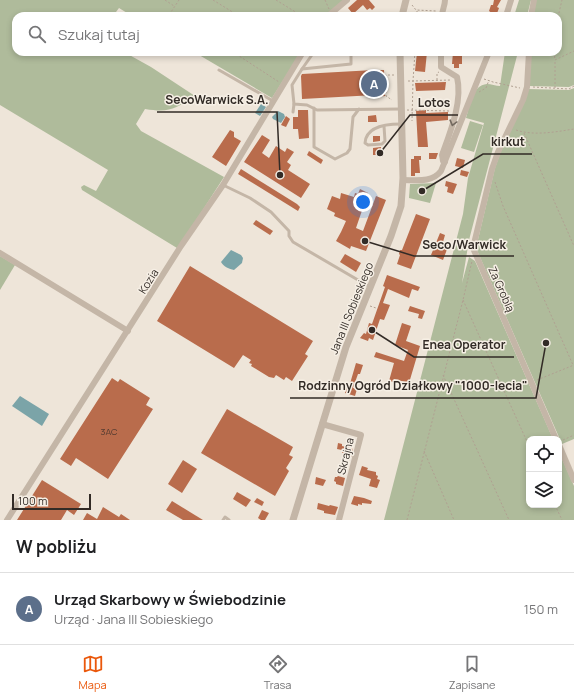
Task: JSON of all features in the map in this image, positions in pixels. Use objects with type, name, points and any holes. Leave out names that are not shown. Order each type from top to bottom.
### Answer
[{"type":"street","points":[[333,12],[347,0]]},
{"type":"street","points":[[443,12],[445,7],[445,0]]},
{"type":"street","points":[[507,12],[511,0]]},
{"type":"street","points":[[532,12],[534,0]]},
{"type":"street","points":[[404,12],[408,2]]},
{"type":"street","name":"Kozia","points":[[7,520],[182,246],[223,185],[301,56]]},
{"type":"street","name":"Jana III Sobieskiego","points":[[293,520],[346,347],[398,216],[402,199],[403,180],[400,56]]},
{"type":"street","points":[[441,56],[441,67],[458,77],[459,93],[454,120],[442,155],[443,161],[445,162]]},
{"type":"street","points":[[403,180],[427,180],[433,178],[441,171],[487,56]]},
{"type":"street","name":"Za Groblą","points":[[529,56],[527,87],[523,100],[509,128],[492,169],[473,248],[556,436]]},
{"type":"street","points":[[0,253],[128,331]]},
{"type":"street","name":"Skrajna","points":[[322,424],[361,435],[339,520]]},
{"type":"street","name":"Za Groblą","points":[[562,450],[574,480]]},
{"type":"lane","points":[[292,112],[294,104],[292,85],[311,56]]},
{"type":"lane","points":[[302,68],[351,64],[351,56]]},
{"type":"lane","points":[[219,70],[273,101]]},
{"type":"lane","points":[[294,104],[307,105],[317,110],[401,109]]},
{"type":"lane","points":[[314,108],[314,147],[335,159],[347,153],[350,149],[353,117],[359,109]]},
{"type":"lane","points":[[384,126],[385,141],[382,144],[368,145],[365,143],[368,132],[374,128],[384,126],[401,124]]},
{"type":"lane","points":[[223,185],[250,198],[272,212],[289,231],[289,236],[293,242],[370,287]]},
{"type":"lane","points":[[223,520],[225,517],[229,520]]},
{"type":"path","points":[[165,0],[174,6]]},
{"type":"path","points":[[171,12],[179,0]]},
{"type":"path","points":[[213,0],[232,12]]},
{"type":"path","points":[[276,0],[296,12]]},
{"type":"path","points":[[325,0],[329,9]]},
{"type":"path","points":[[559,12],[562,0]]},
{"type":"path","points":[[408,2],[417,10],[430,12]]},
{"type":"path","points":[[555,60],[574,51]]},
{"type":"path","points":[[239,56],[279,82]]},
{"type":"path","points":[[412,121],[415,56]]},
{"type":"path","points":[[554,56],[555,88]]},
{"type":"path","points":[[481,72],[484,73],[484,78],[493,82],[522,88],[569,88],[574,86]]},
{"type":"path","points":[[437,73],[437,80]]},
{"type":"path","points":[[392,100],[386,96],[385,75],[396,75]]},
{"type":"path","points":[[405,82],[447,80]]},
{"type":"path","points":[[409,110],[449,111]]},
{"type":"path","points":[[509,128],[524,133],[574,130]]},
{"type":"path","points":[[524,133],[574,246]]},
{"type":"path","points":[[494,181],[503,206],[574,365],[531,382]]},
{"type":"path","points":[[407,520],[472,260]]},
{"type":"path","points":[[463,300],[526,439]]},
{"type":"path","points":[[370,306],[376,308]]},
{"type":"path","points":[[443,374],[509,520]]},
{"type":"path","points":[[562,441],[574,435]]},
{"type":"path","points":[[424,451],[454,520]]},
{"type":"path","points":[[557,508],[562,520]]},
{"type":"green space","points":[[0,0],[344,0],[330,12],[126,12],[119,8],[116,12],[12,12],[12,56],[131,56],[195,96],[172,109],[145,109],[136,124],[141,131],[224,177],[177,248],[82,190],[81,187],[84,185],[96,191],[108,170],[0,105]]},
{"type":"green space","points":[[519,0],[531,0],[528,12],[515,12]]},
{"type":"green space","points":[[536,0],[574,0],[574,85],[569,87],[529,86],[531,56],[562,56],[562,12],[534,12]]},
{"type":"green space","points":[[201,56],[298,56],[272,98]]},
{"type":"green space","points":[[504,56],[517,56],[469,240],[462,283],[469,257],[475,261],[552,436],[526,436],[526,508],[562,508],[562,459],[574,486],[574,520],[384,520],[463,214],[468,178],[484,123],[466,118],[475,92],[482,85],[487,84],[500,86]]},
{"type":"green space","points":[[574,88],[574,439],[562,444],[562,436],[558,436],[476,248],[495,168],[528,89],[569,90]]},
{"type":"green space","points":[[470,121],[483,125],[474,152],[461,148]]},
{"type":"green space","points":[[436,183],[430,203],[409,198],[410,184]]},
{"type":"green space","points":[[0,256],[15,265],[0,290]]},
{"type":"water","points":[[261,104],[266,107],[260,116],[255,113]]},
{"type":"water","points":[[278,111],[284,114],[285,117],[281,123],[272,117]]},
{"type":"water","points":[[231,250],[241,255],[243,258],[242,263],[234,270],[227,268],[221,262]]},
{"type":"water","points":[[20,396],[49,414],[42,426],[12,406]]},
{"type":"building","points":[[357,0],[369,0],[375,7],[372,10],[370,8],[367,10],[363,5],[355,12],[351,12],[348,8]]},
{"type":"building","points":[[494,0],[501,0],[497,7],[499,8],[498,12],[489,11],[491,5],[493,5]]},
{"type":"building","points":[[417,56],[427,56],[425,72],[415,71]]},
{"type":"building","points":[[453,56],[462,56],[462,64],[459,64],[459,68],[454,68],[454,64],[452,64]]},
{"type":"building","points":[[384,70],[385,96],[375,97],[375,95],[302,99],[302,74]]},
{"type":"building","points":[[446,82],[445,90],[416,91],[415,83]]},
{"type":"building","points":[[298,110],[308,110],[309,138],[299,139],[298,129],[293,129],[293,117],[298,117]]},
{"type":"building","points":[[426,110],[426,113],[448,112],[448,120],[426,122],[428,147],[418,147],[416,111]]},
{"type":"building","points":[[376,115],[377,122],[368,122],[368,116]]},
{"type":"building","points":[[286,116],[290,119],[286,127],[281,125]]},
{"type":"building","points":[[230,130],[234,132],[234,137],[241,141],[226,166],[212,157]]},
{"type":"building","points":[[262,135],[270,140],[262,153],[269,158],[276,146],[285,152],[287,148],[294,152],[287,162],[291,165],[288,170],[310,184],[301,198],[244,162]]},
{"type":"building","points":[[373,136],[380,136],[380,141],[373,142]]},
{"type":"building","points":[[381,147],[381,155],[373,155],[373,148]]},
{"type":"building","points":[[309,151],[323,160],[321,164],[307,155]]},
{"type":"building","points":[[429,153],[438,153],[436,159],[429,159]]},
{"type":"building","points":[[414,156],[421,156],[421,160],[419,160],[420,173],[415,173],[415,176],[411,176],[411,159],[414,159]]},
{"type":"building","points":[[457,158],[465,160],[463,168],[455,166]]},
{"type":"building","points":[[241,169],[297,204],[300,207],[298,211],[238,174]]},
{"type":"building","points":[[461,170],[469,172],[467,177],[460,175]]},
{"type":"building","points":[[446,181],[457,184],[453,194],[447,192],[448,187],[445,186]]},
{"type":"building","points":[[360,189],[368,193],[356,228],[363,231],[376,196],[386,200],[366,251],[351,246],[350,249],[336,241],[346,221],[334,216],[335,213],[327,209],[332,196],[340,199],[341,193],[354,197],[355,193],[358,194]]},
{"type":"building","points":[[416,214],[430,219],[411,269],[397,264],[400,250],[402,250]]},
{"type":"building","points":[[256,220],[273,231],[270,235],[253,224]]},
{"type":"building","points":[[440,233],[445,235],[443,242],[449,244],[443,260],[431,255]]},
{"type":"building","points":[[345,254],[361,263],[356,272],[340,262]]},
{"type":"building","points":[[190,266],[313,341],[305,354],[308,356],[292,381],[286,377],[284,380],[276,375],[274,378],[269,377],[251,366],[252,364],[249,363],[251,360],[243,355],[234,368],[157,321]]},
{"type":"building","points":[[387,275],[420,287],[418,291],[412,289],[409,298],[388,289],[383,303],[390,305],[384,320],[380,319],[373,340],[369,338],[368,341],[360,338],[364,333],[366,334],[369,323],[372,324],[385,287],[383,286]]},
{"type":"building","points":[[410,306],[425,311],[422,319],[418,318],[419,314],[408,311]]},
{"type":"building","points":[[402,323],[411,326],[406,341],[420,346],[409,383],[394,379],[393,382],[389,381],[394,363],[374,357],[376,352],[404,361],[408,350],[395,345]]},
{"type":"building","points":[[356,363],[363,365],[353,388],[357,389],[355,396],[345,393],[347,386],[349,387]]},
{"type":"building","points":[[112,378],[118,382],[120,379],[150,398],[146,405],[153,409],[108,479],[76,458],[71,466],[60,459]]},
{"type":"building","points":[[227,409],[293,447],[289,455],[293,457],[286,468],[289,471],[275,496],[201,453]]},
{"type":"building","points":[[338,443],[342,444],[342,446],[353,449],[351,457],[343,455],[344,453],[342,453],[342,450],[337,449]]},
{"type":"building","points":[[183,460],[197,469],[182,493],[168,484]]},
{"type":"building","points":[[362,466],[368,468],[367,470],[376,472],[376,475],[378,476],[377,479],[380,480],[377,488],[369,486],[371,479],[359,475]]},
{"type":"building","points":[[338,476],[345,478],[343,486],[336,484],[334,481],[335,477]]},
{"type":"building","points":[[316,477],[326,480],[323,486],[315,484]]},
{"type":"building","points":[[42,480],[81,504],[74,515],[67,510],[61,520],[17,520]]},
{"type":"building","points":[[237,492],[251,500],[246,507],[233,499]]},
{"type":"building","points":[[354,496],[372,501],[371,504],[362,503],[362,505],[358,504],[358,506],[351,504]]},
{"type":"building","points":[[257,498],[264,502],[262,506],[254,502]]},
{"type":"building","points":[[172,501],[203,520],[183,520],[166,510]]},
{"type":"building","points":[[318,503],[338,507],[335,515],[324,513],[324,511],[317,509]]},
{"type":"building","points":[[103,507],[119,517],[121,514],[130,520],[83,520],[87,513],[97,519]]},
{"type":"building","points":[[262,510],[269,513],[265,520],[258,518]]},
{"type":"place","name":"Urząd Skarbowy w Świebodzinie","points":[[374,84]]},
{"type":"place","name":"Lotos","points":[[380,153]]},
{"type":"place","name":"SecoWarwick S.A.","points":[[280,175]]},
{"type":"place","name":"kirkut","points":[[422,191]]},
{"type":"place","name":"Seco/Warwick","points":[[365,241]]},
{"type":"place","name":"Enea Operator","points":[[372,330]]},
{"type":"place","name":"Rodzinny Ogród Działkowy \"1000-lecia\"","points":[[546,343]]}]
